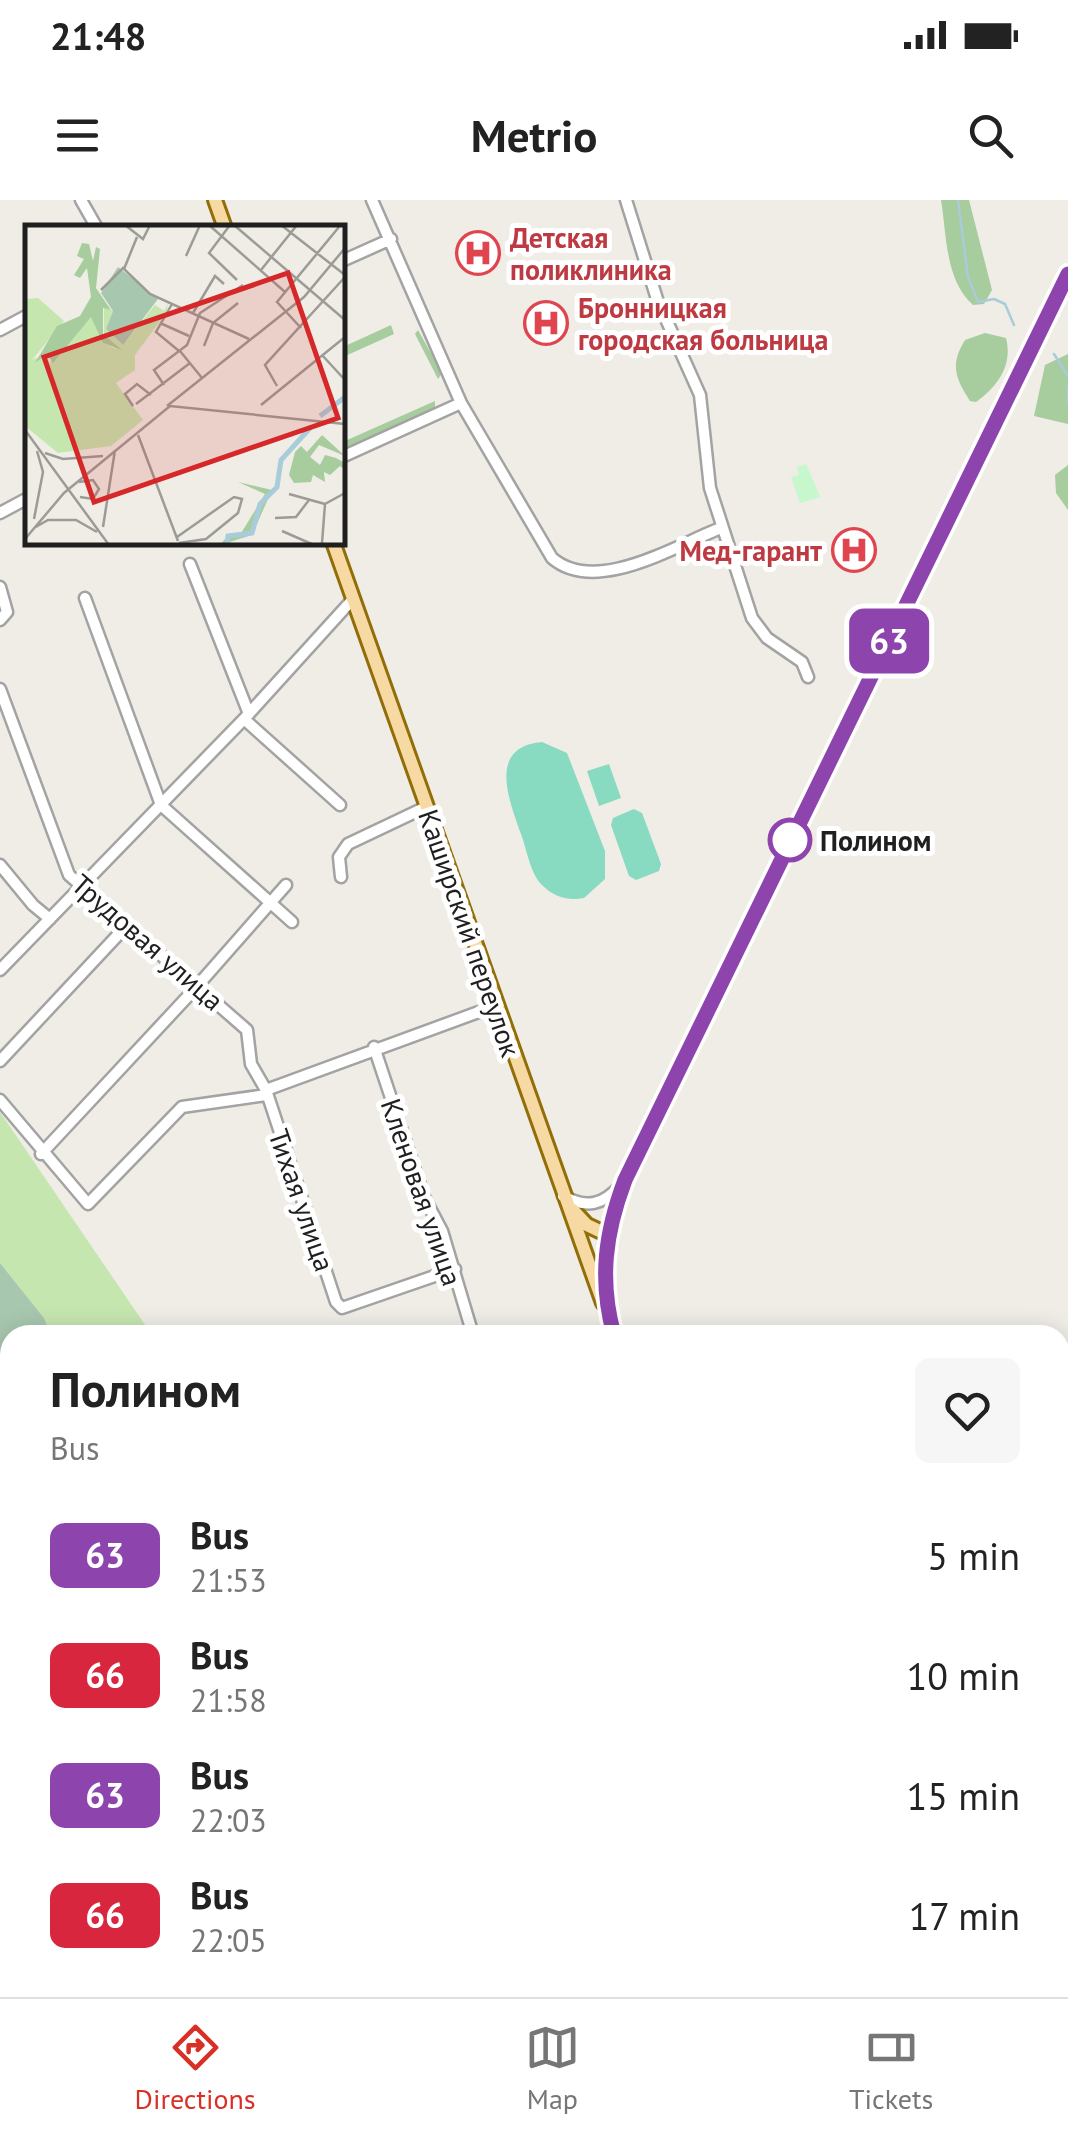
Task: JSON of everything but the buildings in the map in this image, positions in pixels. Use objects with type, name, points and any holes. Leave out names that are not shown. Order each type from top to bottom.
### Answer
[{"type":"highway","points":[[611,1325],[604,1280],[608,1235],[625,1180],[1068,274]]},
{"type":"highway","points":[[801,1997],[826,1997]]},
{"type":"main road","points":[[215,200],[224,225]]},
{"type":"main road","name":"Каширский переулок","points":[[334,545],[611,1325]]},
{"type":"main road","points":[[563,1196],[586,1225],[608,1235]]},
{"type":"street","points":[[81,200],[95,225]]},
{"type":"street","points":[[372,200],[460,404],[542,545],[565,568],[588,573],[614,569],[721,528]]},
{"type":"street","points":[[626,200],[657,298],[700,395],[710,488],[752,618],[767,638],[802,662],[808,677]]},
{"type":"street","points":[[345,260],[391,239]]},
{"type":"street","points":[[0,330],[25,317]]},
{"type":"street","points":[[345,456],[460,404]]},
{"type":"street","points":[[0,513],[25,500]]},
{"type":"street","points":[[190,564],[247,716],[340,805]]},
{"type":"street","points":[[0,587],[3,616]]},
{"type":"street","points":[[85,598],[161,805],[292,922]]},
{"type":"street","points":[[0,970],[247,716],[353,599]]},
{"type":"street","name":"Трудовая улица","points":[[0,689],[63,866],[146,945],[241,1022]]},
{"type":"street","points":[[341,877],[339,857],[348,844],[426,807]]},
{"type":"street","points":[[0,865],[50,919]]},
{"type":"street","points":[[198,984],[286,885]]},
{"type":"street","points":[[0,1061],[117,936]]},
{"type":"street","points":[[41,1154],[190,994]]},
{"type":"street","points":[[0,1100],[41,1154],[88,1204],[182,1107],[266,1093],[374,1047],[495,1006]]},
{"type":"street","name":"Тихая улица","points":[[241,1022],[249,1039],[251,1064],[266,1093],[342,1308],[454,1269]]},
{"type":"street","name":"Кленовая улица","points":[[374,1047],[424,1197],[454,1269],[469,1325]]},
{"type":"street","points":[[563,1196],[578,1203],[598,1204],[625,1180]]},
{"type":"green space","points":[[941,200],[969,200],[992,290],[984,304],[973,305],[957,283]]},
{"type":"green space","points":[[391,325],[394,334],[345,356],[345,346]]},
{"type":"green space","points":[[418,330],[442,373],[438,379],[415,334]]},
{"type":"green space","points":[[985,333],[1006,338],[1007,357],[1002,374],[991,389],[976,402],[970,401],[958,378],[957,356],[965,340]]},
{"type":"green space","points":[[1068,354],[1068,424],[1034,416],[1045,365]]},
{"type":"green space","points":[[435,401],[435,409],[345,448],[345,441]]},
{"type":"green space","points":[[806,464],[820,497],[800,503],[791,477],[799,475],[797,467]]},
{"type":"green space","points":[[1068,465],[1068,510],[1056,493],[1055,475]]},
{"type":"green space","points":[[542,742],[567,753],[605,851],[605,879],[584,898],[556,895],[538,880],[511,806],[508,764],[525,746]]},
{"type":"green space","points":[[609,764],[621,798],[599,806],[587,771]]},
{"type":"green space","points":[[634,809],[642,813],[661,864],[659,871],[636,880],[629,876],[611,825],[613,818]]},
{"type":"green space","points":[[0,1112],[145,1325],[47,1325],[0,1263]]},
{"type":"green space","points":[[0,1263],[47,1325],[0,1325]]},
{"type":"waterway","points":[[958,200],[968,277],[978,302],[994,299],[1005,304],[1014,325]]},
{"type":"waterway","points":[[1054,354],[1068,376]]},
{"type":"waterway","points":[[1068,387],[1068,404]]},
{"type":"bus line","name":"63","points":[[612,1325],[605,1292],[605,1254],[625,1180],[1068,274]]},
{"type":"place","name":"Детская поликлиника","points":[[478,253]]},
{"type":"place","name":"Бронницкая городская больница","points":[[546,323]]},
{"type":"place","name":"Мед-гарант","points":[[854,550]]},
{"type":"place","name":"Полином","points":[[790,840]]}]
